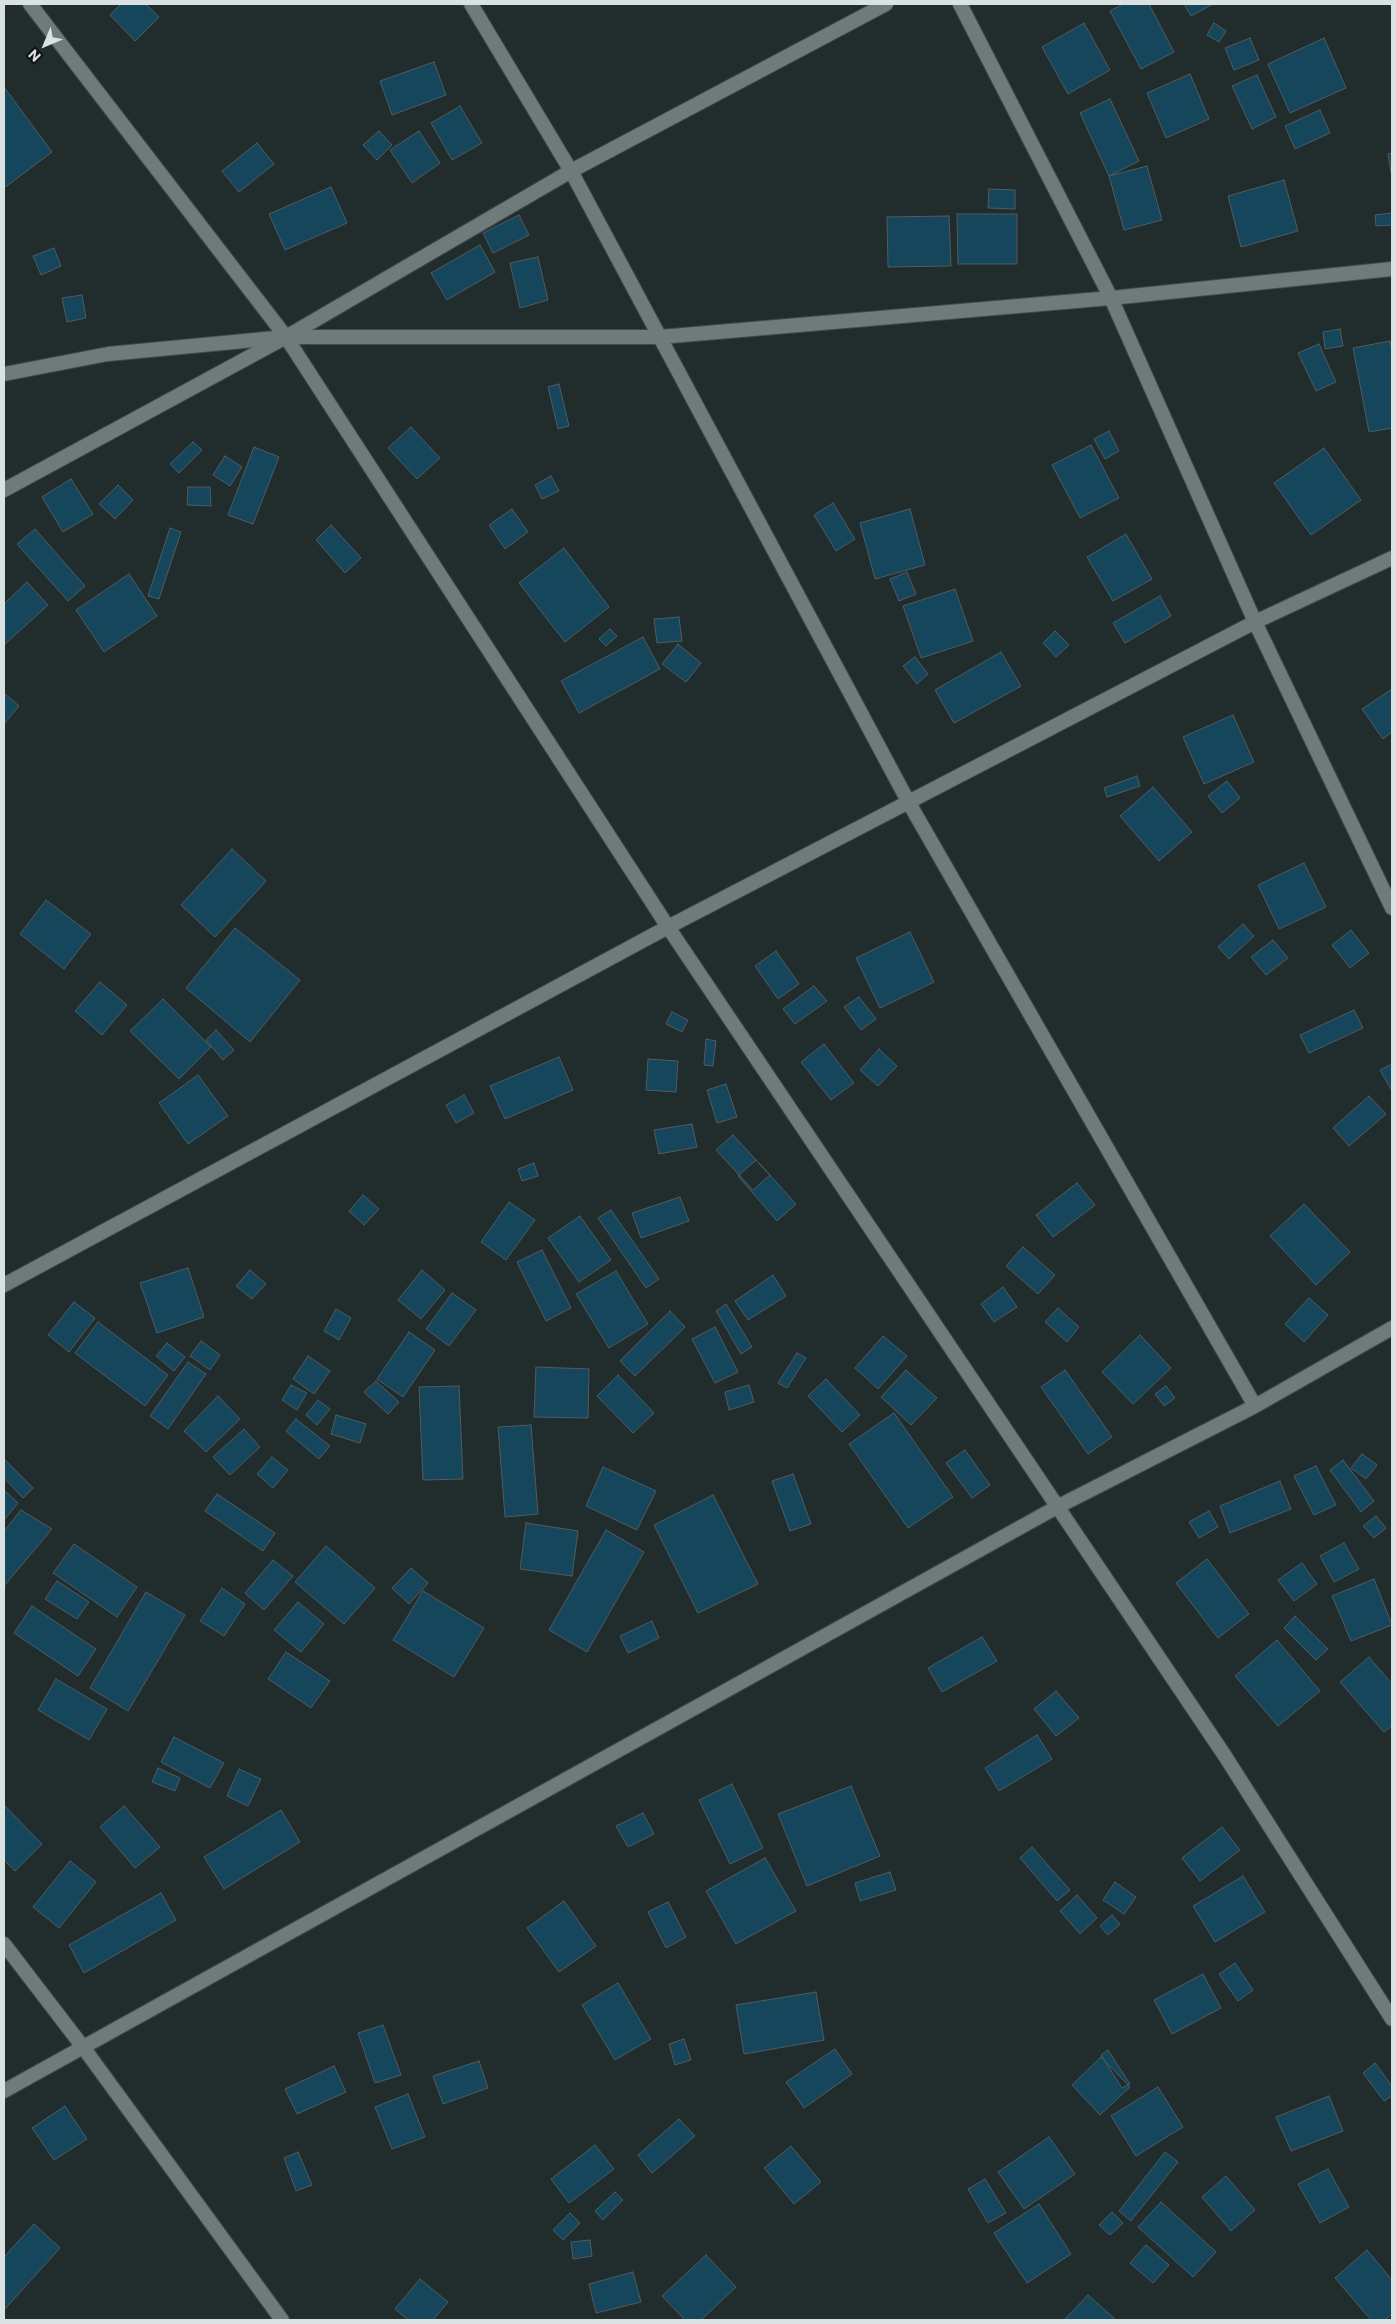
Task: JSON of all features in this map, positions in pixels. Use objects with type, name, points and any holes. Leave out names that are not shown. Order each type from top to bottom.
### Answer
[{"type":"street","points":[[30,4],[286,337],[668,928],[1225,1756],[1392,2019]]},
{"type":"street","points":[[471,4],[571,171],[909,802],[1255,1406]]},
{"type":"street","points":[[4,490],[286,337],[571,171],[886,4]]},
{"type":"street","points":[[960,4],[1111,298],[1255,622],[1392,908]]},
{"type":"street","points":[[4,374],[108,354],[286,337],[660,338],[1111,298],[1392,269]]},
{"type":"street","points":[[4,1285],[668,928],[1255,622],[1392,558]]},
{"type":"street","points":[[4,2091],[1057,1507],[1255,1406],[1392,1328]]},
{"type":"street","points":[[4,1944],[83,2047],[282,2320]]},
{"type":"building","points":[[121,4],[146,4],[159,17],[135,41],[110,15]]},
{"type":"building","points":[[1123,4],[1149,4],[1174,52],[1141,69],[1110,11]]},
{"type":"building","points":[[1184,4],[1213,4],[1191,16]]},
{"type":"building","points":[[1084,23],[1110,70],[1068,94],[1042,47]]},
{"type":"building","points":[[1214,23],[1226,31],[1219,42],[1207,35]]},
{"type":"building","points":[[1250,38],[1259,60],[1234,70],[1225,48]]},
{"type":"building","points":[[1324,38],[1346,88],[1290,113],[1268,64]]},
{"type":"building","points":[[434,62],[446,95],[392,115],[380,81]]},
{"type":"building","points":[[1190,74],[1209,119],[1166,138],[1147,93]]},
{"type":"building","points":[[1257,75],[1276,117],[1252,129],[1232,86]]},
{"type":"building","points":[[4,87],[52,152],[4,188]]},
{"type":"building","points":[[1110,99],[1139,161],[1109,176],[1080,113]]},
{"type":"building","points":[[460,106],[482,143],[452,160],[431,123]]},
{"type":"building","points":[[1320,110],[1330,133],[1295,149],[1285,126]]},
{"type":"building","points":[[379,131],[392,145],[377,160],[363,145]]},
{"type":"building","points":[[419,131],[440,163],[412,183],[390,150]]},
{"type":"building","points":[[257,143],[274,164],[239,192],[222,171]]},
{"type":"building","points":[[1392,153],[1392,178],[1388,154]]},
{"type":"building","points":[[1147,166],[1162,220],[1124,230],[1109,176]]},
{"type":"building","points":[[1284,180],[1298,231],[1241,247],[1228,196]]},
{"type":"building","points":[[331,187],[347,223],[285,250],[269,214]]},
{"type":"building","points":[[989,189],[1015,190],[1015,209],[988,208]]},
{"type":"building","points":[[1392,213],[1392,225],[1376,226],[1375,215]]},
{"type":"building","points":[[957,214],[1017,214],[1017,264],[958,264]]},
{"type":"building","points":[[519,215],[529,235],[493,253],[483,233]]},
{"type":"building","points":[[949,216],[951,266],[888,267],[887,217]]},
{"type":"building","points":[[480,245],[495,272],[447,300],[431,273]]},
{"type":"building","points":[[54,248],[61,266],[41,275],[33,256]]},
{"type":"building","points":[[538,257],[548,300],[520,308],[510,263]]},
{"type":"building","points":[[82,295],[86,318],[67,322],[62,298]]},
{"type":"building","points":[[1340,329],[1343,346],[1325,349],[1323,332]]},
{"type":"building","points":[[1390,341],[1392,353],[1392,428],[1369,432],[1353,348]]},
{"type":"building","points":[[1319,344],[1336,382],[1316,391],[1298,353]]},
{"type":"building","points":[[559,384],[569,426],[558,429],[548,387]]},
{"type":"building","points":[[411,427],[440,458],[417,479],[388,448]]},
{"type":"building","points":[[1109,431],[1119,451],[1105,459],[1094,439]]},
{"type":"building","points":[[193,442],[202,450],[179,473],[170,464]]},
{"type":"building","points":[[1091,445],[1119,498],[1080,518],[1052,465]]},
{"type":"building","points":[[254,447],[279,457],[253,524],[228,515]]},
{"type":"building","points":[[1324,448],[1361,500],[1311,535],[1274,483]]},
{"type":"building","points":[[225,456],[242,467],[230,486],[213,475]]},
{"type":"building","points":[[551,476],[559,491],[542,499],[535,485]]},
{"type":"building","points":[[71,479],[93,514],[63,532],[42,497]]},
{"type":"building","points":[[118,485],[133,500],[115,519],[99,504]]},
{"type":"building","points":[[188,487],[210,487],[211,506],[187,505]]},
{"type":"building","points":[[833,503],[855,539],[836,551],[814,515]]},
{"type":"building","points":[[512,509],[528,532],[505,549],[489,525]]},
{"type":"building","points":[[910,509],[925,565],[875,579],[860,523]]},
{"type":"building","points":[[331,525],[361,558],[345,573],[316,540]]},
{"type":"building","points":[[170,528],[181,532],[159,599],[148,596]]},
{"type":"building","points":[[35,529],[85,586],[68,601],[17,544]]},
{"type":"building","points":[[1126,534],[1152,579],[1113,601],[1087,557]]},
{"type":"building","points":[[564,548],[609,607],[565,642],[519,583]]},
{"type":"building","points":[[907,572],[916,594],[899,601],[890,579]]},
{"type":"building","points":[[129,574],[157,616],[104,652],[76,610]]},
{"type":"building","points":[[27,582],[48,605],[4,645],[4,604]]},
{"type":"building","points":[[955,589],[973,641],[921,658],[903,606]]},
{"type":"building","points":[[1160,596],[1171,616],[1125,643],[1113,623]]},
{"type":"building","points":[[679,617],[682,641],[657,643],[654,619]]},
{"type":"building","points":[[610,629],[617,636],[606,646],[599,639]]},
{"type":"building","points":[[1055,631],[1069,645],[1056,657],[1043,643]]},
{"type":"building","points":[[643,637],[660,669],[579,713],[561,681]]},
{"type":"building","points":[[678,644],[701,663],[686,682],[662,664]]},
{"type":"building","points":[[1001,652],[1021,686],[954,723],[935,690]]},
{"type":"building","points":[[915,657],[928,674],[917,684],[903,666]]},
{"type":"building","points":[[1392,689],[1392,732],[1383,739],[1362,709]]},
{"type":"building","points":[[4,693],[19,706],[4,724]]},
{"type":"building","points":[[1233,715],[1254,762],[1204,784],[1183,737]]},
{"type":"building","points":[[1137,776],[1140,786],[1107,797],[1104,788]]},
{"type":"building","points":[[1227,781],[1240,798],[1222,813],[1208,796]]},
{"type":"building","points":[[1153,787],[1192,832],[1159,861],[1120,816]]},
{"type":"building","points":[[232,849],[266,881],[215,937],[181,905]]},
{"type":"building","points":[[1304,863],[1326,907],[1279,929],[1258,885]]},
{"type":"building","points":[[46,900],[91,934],[64,969],[20,934]]},
{"type":"building","points":[[1243,924],[1254,936],[1229,959],[1218,947]]},
{"type":"building","points":[[235,928],[300,980],[250,1042],[186,988]]},
{"type":"building","points":[[1351,930],[1369,953],[1350,968],[1332,945]]},
{"type":"building","points":[[910,932],[934,982],[880,1008],[856,958]]},
{"type":"building","points":[[1273,940],[1288,958],[1266,975],[1251,957]]},
{"type":"building","points":[[776,951],[799,984],[778,999],[755,966]]},
{"type":"building","points":[[100,982],[127,1005],[102,1035],[75,1011]]},
{"type":"building","points":[[814,986],[827,1001],[795,1024],[783,1009]]},
{"type":"building","points":[[859,997],[876,1019],[861,1030],[844,1007]]},
{"type":"building","points":[[163,999],[211,1047],[179,1079],[130,1031]]},
{"type":"building","points":[[1354,1010],[1363,1028],[1309,1053],[1300,1035]]},
{"type":"building","points":[[672,1012],[688,1020],[682,1032],[666,1024]]},
{"type":"building","points":[[216,1030],[234,1050],[223,1060],[206,1040]]},
{"type":"building","points":[[706,1039],[716,1041],[713,1066],[704,1065]]},
{"type":"building","points":[[824,1044],[854,1083],[831,1100],[801,1062]]},
{"type":"building","points":[[879,1049],[897,1066],[878,1086],[860,1070]]},
{"type":"building","points":[[559,1057],[573,1090],[505,1119],[490,1086]]},
{"type":"building","points":[[648,1059],[678,1061],[676,1092],[646,1090]]},
{"type":"building","points":[[1392,1064],[1392,1091],[1380,1070]]},
{"type":"building","points":[[198,1075],[228,1116],[188,1144],[159,1103]]},
{"type":"building","points":[[726,1084],[737,1117],[717,1123],[707,1090]]},
{"type":"building","points":[[464,1095],[474,1113],[456,1123],[446,1105]]},
{"type":"building","points":[[1369,1096],[1386,1114],[1349,1146],[1333,1128]]},
{"type":"building","points":[[692,1124],[697,1147],[659,1154],[654,1130]]},
{"type":"building","points":[[733,1135],[770,1175],[753,1190],[716,1150]]},
{"type":"building","points":[[756,1160],[796,1204],[777,1221],[738,1176]]},
{"type":"building","points":[[534,1163],[538,1176],[522,1181],[518,1169]]},
{"type":"building","points":[[1077,1183],[1095,1205],[1053,1237],[1036,1215]]},
{"type":"building","points":[[363,1195],[379,1209],[364,1225],[349,1211]]},
{"type":"building","points":[[680,1197],[689,1221],[641,1238],[632,1213]]},
{"type":"building","points":[[509,1202],[535,1220],[506,1260],[481,1242]]},
{"type":"building","points":[[1304,1204],[1350,1252],[1316,1285],[1270,1236]]},
{"type":"building","points":[[611,1210],[659,1279],[646,1288],[598,1218]]},
{"type":"building","points":[[580,1216],[611,1260],[579,1282],[548,1238]]},
{"type":"building","points":[[1023,1247],[1055,1275],[1038,1294],[1006,1266]]},
{"type":"building","points":[[542,1250],[571,1308],[546,1321],[517,1262]]},
{"type":"building","points":[[188,1268],[204,1317],[157,1333],[140,1283]]},
{"type":"building","points":[[250,1270],[266,1284],[252,1299],[236,1286]]},
{"type":"building","points":[[422,1270],[445,1290],[421,1319],[398,1300]]},
{"type":"building","points":[[616,1271],[648,1324],[609,1348],[576,1294]]},
{"type":"building","points":[[773,1275],[786,1296],[748,1320],[735,1301]]},
{"type":"building","points":[[1003,1287],[1017,1307],[994,1322],[981,1304]]},
{"type":"building","points":[[452,1293],[476,1310],[449,1346],[426,1329]]},
{"type":"building","points":[[1309,1298],[1328,1315],[1304,1342],[1285,1324]]},
{"type":"building","points":[[74,1302],[95,1318],[69,1352],[48,1335]]},
{"type":"building","points":[[726,1304],[752,1347],[741,1354],[716,1311]]},
{"type":"building","points":[[1058,1308],[1079,1327],[1067,1342],[1045,1322]]},
{"type":"building","points":[[336,1309],[351,1318],[339,1340],[324,1331]]},
{"type":"building","points":[[670,1311],[685,1327],[635,1376],[620,1361]]},
{"type":"building","points":[[98,1322],[168,1375],[145,1406],[75,1353]]},
{"type":"building","points":[[715,1327],[738,1372],[715,1383],[692,1339]]},
{"type":"building","points":[[409,1332],[435,1350],[403,1397],[377,1379]]},
{"type":"building","points":[[1140,1335],[1171,1368],[1133,1404],[1102,1372]]},
{"type":"building","points":[[883,1336],[907,1356],[878,1389],[855,1368]]},
{"type":"building","points":[[201,1341],[220,1355],[210,1370],[190,1356]]},
{"type":"building","points":[[167,1343],[185,1357],[174,1371],[156,1356]]},
{"type":"building","points":[[797,1353],[806,1358],[787,1388],[778,1383]]},
{"type":"building","points":[[308,1356],[330,1371],[314,1394],[293,1379]]},
{"type":"building","points":[[188,1362],[206,1374],[168,1429],[150,1416]]},
{"type":"building","points":[[536,1367],[589,1369],[588,1418],[534,1417]]},
{"type":"building","points":[[906,1370],[937,1398],[911,1425],[881,1397]]},
{"type":"building","points":[[1065,1370],[1112,1437],[1088,1454],[1041,1387]]},
{"type":"building","points":[[618,1375],[654,1413],[633,1433],[597,1396]]},
{"type":"building","points":[[826,1379],[860,1415],[842,1432],[808,1396]]},
{"type":"building","points":[[376,1381],[399,1402],[388,1414],[364,1392]]},
{"type":"building","points":[[291,1385],[307,1393],[297,1410],[282,1400]]},
{"type":"building","points":[[749,1385],[754,1402],[729,1410],[725,1392]]},
{"type":"building","points":[[459,1386],[463,1479],[423,1480],[419,1387]]},
{"type":"building","points":[[1166,1386],[1175,1398],[1164,1406],[1155,1394]]},
{"type":"building","points":[[218,1396],[240,1419],[206,1452],[184,1431]]},
{"type":"building","points":[[318,1400],[330,1409],[317,1425],[306,1415]]},
{"type":"building","points":[[894,1413],[953,1497],[908,1528],[849,1444]]},
{"type":"building","points":[[336,1415],[366,1424],[360,1443],[331,1434]]},
{"type":"building","points":[[296,1419],[330,1446],[319,1459],[286,1431]]},
{"type":"building","points":[[531,1425],[538,1514],[505,1517],[498,1427]]},
{"type":"building","points":[[244,1429],[260,1447],[230,1475],[213,1457]]},
{"type":"building","points":[[965,1450],[990,1485],[972,1498],[946,1463]]},
{"type":"building","points":[[1362,1454],[1377,1465],[1366,1479],[1351,1468]]},
{"type":"building","points":[[272,1457],[288,1470],[273,1488],[257,1474]]},
{"type":"building","points":[[4,1459],[33,1488],[23,1498],[4,1478]]},
{"type":"building","points":[[1343,1460],[1374,1501],[1361,1512],[1330,1470]]},
{"type":"building","points":[[1316,1466],[1336,1505],[1314,1515],[1294,1476]]},
{"type":"building","points":[[603,1467],[656,1491],[637,1530],[586,1506]]},
{"type":"building","points":[[793,1474],[811,1524],[790,1531],[772,1481]]},
{"type":"building","points":[[1280,1481],[1291,1509],[1230,1533],[1220,1506]]},
{"type":"building","points":[[4,1490],[18,1503],[4,1520]]},
{"type":"building","points":[[217,1494],[275,1533],[263,1551],[205,1511]]},
{"type":"building","points":[[713,1495],[758,1584],[698,1613],[654,1525]]},
{"type":"building","points":[[21,1510],[52,1529],[4,1586],[4,1531]]},
{"type":"building","points":[[1209,1511],[1218,1527],[1199,1538],[1189,1522]]},
{"type":"building","points":[[1376,1516],[1386,1528],[1374,1538],[1363,1526]]},
{"type":"building","points":[[526,1523],[578,1531],[572,1576],[520,1569]]},
{"type":"building","points":[[606,1530],[644,1552],[587,1652],[549,1630]]},
{"type":"building","points":[[1344,1543],[1359,1569],[1334,1582],[1320,1556]]},
{"type":"building","points":[[74,1544],[137,1587],[117,1617],[53,1573]]},
{"type":"building","points":[[326,1546],[375,1588],[344,1624],[295,1582]]},
{"type":"building","points":[[1207,1559],[1249,1614],[1218,1638],[1176,1583]]},
{"type":"building","points":[[273,1560],[293,1576],[264,1610],[245,1593]]},
{"type":"building","points":[[1302,1563],[1317,1584],[1294,1601],[1278,1580]]},
{"type":"building","points":[[411,1568],[428,1583],[409,1604],[392,1588]]},
{"type":"building","points":[[1374,1579],[1392,1625],[1351,1641],[1332,1596]]},
{"type":"building","points":[[57,1581],[89,1602],[77,1619],[45,1599]]},
{"type":"building","points":[[222,1588],[245,1604],[224,1636],[200,1621]]},
{"type":"building","points":[[423,1591],[484,1628],[454,1677],[393,1640]]},
{"type":"building","points":[[146,1592],[185,1615],[128,1711],[90,1688]]},
{"type":"building","points":[[298,1602],[324,1624],[301,1652],[274,1630]]},
{"type":"building","points":[[32,1606],[96,1649],[78,1676],[14,1633]]},
{"type":"building","points":[[1295,1616],[1328,1649],[1316,1660],[1284,1628]]},
{"type":"building","points":[[652,1621],[659,1638],[628,1653],[620,1636]]},
{"type":"building","points":[[982,1637],[997,1661],[942,1692],[928,1668]]},
{"type":"building","points":[[1277,1640],[1320,1691],[1278,1726],[1235,1676]]},
{"type":"building","points":[[286,1652],[330,1681],[311,1708],[268,1679]]},
{"type":"building","points":[[1369,1657],[1392,1684],[1392,1726],[1384,1732],[1340,1682]]},
{"type":"building","points":[[56,1679],[107,1709],[89,1740],[38,1710]]},
{"type":"building","points":[[1056,1691],[1079,1718],[1056,1736],[1034,1709]]},
{"type":"building","points":[[1037,1735],[1052,1759],[999,1791],[985,1768]]},
{"type":"building","points":[[174,1737],[224,1763],[210,1788],[161,1762]]},
{"type":"building","points":[[158,1768],[180,1778],[175,1791],[152,1782]]},
{"type":"building","points":[[239,1769],[261,1779],[248,1806],[227,1796]]},
{"type":"building","points":[[732,1784],[763,1848],[730,1864],[699,1800]]},
{"type":"building","points":[[851,1786],[880,1856],[807,1886],[778,1814]]},
{"type":"building","points":[[4,1805],[42,1844],[15,1871],[4,1860]]},
{"type":"building","points":[[124,1806],[160,1847],[135,1868],[100,1827]]},
{"type":"building","points":[[281,1810],[300,1842],[224,1889],[204,1857]]},
{"type":"building","points":[[643,1813],[654,1834],[628,1847],[616,1826]]},
{"type":"building","points":[[1222,1827],[1240,1850],[1200,1881],[1182,1858]]},
{"type":"building","points":[[1032,1847],[1070,1890],[1057,1901],[1020,1858]]},
{"type":"building","points":[[765,1858],[796,1911],[736,1944],[706,1891]]},
{"type":"building","points":[[70,1861],[96,1882],[59,1928],[33,1907]]},
{"type":"building","points":[[890,1872],[896,1890],[860,1901],[855,1883]]},
{"type":"building","points":[[1243,1876],[1265,1912],[1215,1942],[1193,1906]]},
{"type":"building","points":[[1115,1882],[1136,1897],[1124,1914],[1103,1900]]},
{"type":"building","points":[[161,1893],[176,1920],[84,1973],[69,1945]]},
{"type":"building","points":[[1077,1895],[1097,1918],[1080,1934],[1060,1911]]},
{"type":"building","points":[[564,1901],[596,1946],[559,1972],[527,1928]]},
{"type":"building","points":[[668,1902],[686,1937],[666,1948],[648,1912]]},
{"type":"building","points":[[1112,1915],[1120,1924],[1108,1935],[1100,1926]]},
{"type":"building","points":[[1235,1963],[1253,1990],[1238,2001],[1219,1974]]},
{"type":"building","points":[[1203,1974],[1221,2008],[1172,2034],[1154,2000]]},
{"type":"building","points":[[618,1983],[651,2039],[615,2060],[582,2005]]},
{"type":"building","points":[[816,1992],[824,2040],[744,2054],[736,2005]]},
{"type":"building","points":[[383,2025],[401,2075],[375,2083],[358,2033]]},
{"type":"building","points":[[684,2039],[691,2060],[675,2065],[669,2044]]},
{"type":"building","points":[[835,2049],[852,2074],[804,2108],[786,2082]]},
{"type":"building","points":[[1108,2050],[1130,2084],[1122,2088],[1101,2055]]},
{"type":"building","points":[[1101,2057],[1130,2087],[1100,2115],[1072,2085]]},
{"type":"building","points":[[479,2061],[488,2088],[443,2104],[433,2076]]},
{"type":"building","points":[[1375,2063],[1392,2086],[1392,2096],[1384,2101],[1363,2073]]},
{"type":"building","points":[[334,2066],[346,2092],[297,2114],[285,2089]]},
{"type":"building","points":[[1158,2087],[1183,2127],[1136,2156],[1111,2116]]},
{"type":"building","points":[[408,2094],[425,2137],[392,2149],[375,2107]]},
{"type":"building","points":[[1329,2096],[1343,2131],[1291,2151],[1276,2117]]},
{"type":"building","points":[[65,2106],[87,2139],[54,2160],[32,2128]]},
{"type":"building","points":[[679,2119],[695,2136],[652,2173],[638,2155]]},
{"type":"building","points":[[1049,2137],[1075,2174],[1024,2209],[998,2172]]},
{"type":"building","points":[[595,2145],[614,2169],[569,2203],[551,2179]]},
{"type":"building","points":[[791,2146],[821,2182],[794,2204],[764,2168]]},
{"type":"building","points":[[298,2152],[312,2185],[296,2191],[284,2158]]},
{"type":"building","points":[[1165,2152],[1178,2162],[1131,2221],[1119,2211]]},
{"type":"building","points":[[1328,2169],[1349,2207],[1320,2223],[1298,2184]]},
{"type":"building","points":[[1226,2176],[1255,2210],[1231,2231],[1202,2197]]},
{"type":"building","points":[[985,2179],[1006,2213],[988,2223],[968,2189]]},
{"type":"building","points":[[615,2192],[623,2200],[603,2220],[595,2211]]},
{"type":"building","points":[[1161,2202],[1216,2252],[1193,2277],[1138,2227]]},
{"type":"building","points":[[1039,2204],[1071,2254],[1027,2283],[994,2233]]},
{"type":"building","points":[[1112,2212],[1123,2223],[1110,2235],[1099,2225]]},
{"type":"building","points":[[570,2213],[580,2223],[563,2240],[553,2230]]},
{"type":"building","points":[[34,2224],[60,2248],[4,2310],[4,2257]]},
{"type":"building","points":[[590,2240],[592,2256],[573,2259],[571,2242]]},
{"type":"building","points":[[1146,2245],[1169,2265],[1153,2283],[1130,2263]]},
{"type":"building","points":[[1367,2250],[1392,2280],[1392,2314],[1385,2320],[1371,2320],[1335,2278]]},
{"type":"building","points":[[706,2255],[736,2287],[701,2320],[685,2320],[662,2296]]},
{"type":"building","points":[[633,2272],[641,2302],[596,2313],[589,2284]]},
{"type":"building","points":[[420,2279],[448,2302],[433,2320],[408,2320],[395,2309]]},
{"type":"building","points":[[1088,2295],[1116,2320],[1064,2320]]}]
